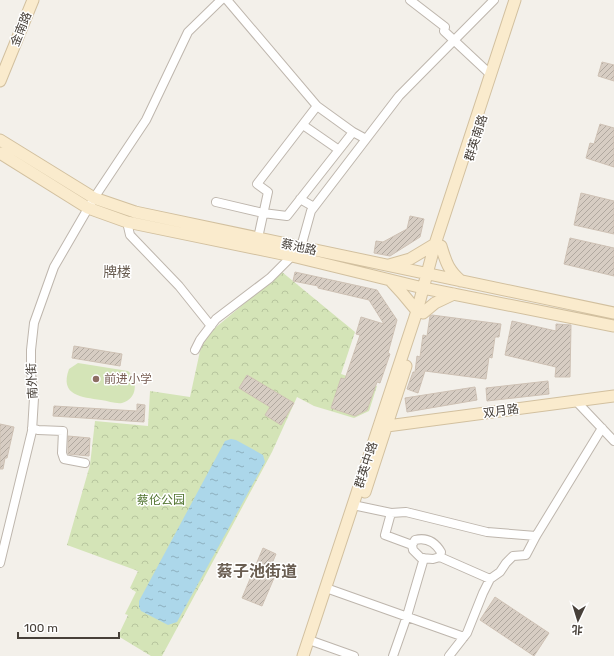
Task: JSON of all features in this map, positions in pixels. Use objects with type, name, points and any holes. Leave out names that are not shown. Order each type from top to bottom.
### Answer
[{"type":"street","name":"金南路","points":[[0,68],[29,0]]},
{"type":"street","name":"金南路","points":[[0,81],[33,0]]},
{"type":"street","name":"南外街","points":[[0,563],[32,428],[34,398],[31,373],[31,350],[34,323],[54,267],[94,198],[146,120],[188,32],[221,0]]},
{"type":"street","points":[[227,0],[317,106],[353,132],[366,139]]},
{"type":"street","points":[[410,0],[445,26],[444,31],[490,74]]},
{"type":"street","points":[[195,350],[200,340],[216,319],[270,278],[300,247],[311,211],[399,96],[494,0]]},
{"type":"street","name":"群英南路","points":[[430,275],[490,74],[515,0]]},
{"type":"street","name":"群英南路","points":[[438,245],[521,0]]},
{"type":"street","points":[[258,238],[268,192],[257,184],[317,106]]},
{"type":"street","points":[[303,125],[339,150]]},
{"type":"street","points":[[216,202],[263,213],[287,216],[353,132]]},
{"type":"street","name":"蔡池路","points":[[0,140],[94,198],[135,212],[614,314]]},
{"type":"street","name":"蔡池路","points":[[0,153],[88,208],[127,222],[292,256],[454,294],[614,326]]},
{"type":"street","points":[[300,199],[314,207]]},
{"type":"street","points":[[127,222],[130,235],[179,286],[211,326]]},
{"type":"street","points":[[388,266],[410,260],[438,245],[452,274],[461,282]]},
{"type":"street","name":"群英中路","points":[[356,505],[387,426],[430,275]]},
{"type":"street","points":[[389,279],[420,312],[454,294]]},
{"type":"street","name":"群英中路","points":[[310,656],[312,641],[420,312]]},
{"type":"street","name":"双月路","points":[[387,426],[614,396]]},
{"type":"street","points":[[576,401],[614,441]]},
{"type":"street","points":[[32,428],[38,430],[63,431],[62,453],[64,459],[85,463]]},
{"type":"street","points":[[449,656],[467,633],[482,593],[490,579],[500,572],[513,556],[526,555],[602,428]]},
{"type":"street","points":[[356,505],[391,513],[406,512],[487,532],[536,536]]},
{"type":"street","points":[[391,513],[385,535],[412,545]]},
{"type":"street","points":[[440,557],[441,552],[438,546],[431,541],[421,539],[415,540],[412,545],[413,550],[421,558],[433,559],[440,557],[490,579]]},
{"type":"street","points":[[393,656],[407,616],[424,558]]},
{"type":"street","points":[[329,589],[464,636]]},
{"type":"street","points":[[312,641],[354,656]]},
{"type":"street","name":"群英中路","points":[[303,656],[312,641]]},
{"type":"green space","name":"蔡伦公园","points":[[282,272],[355,332],[341,374],[377,386],[369,411],[354,418],[314,406],[297,397],[272,452],[162,656],[151,656],[118,636],[128,615],[125,614],[136,592],[130,588],[138,571],[67,545],[90,465],[95,421],[148,426],[150,391],[190,397],[202,342],[215,328]]},
{"type":"green space","points":[[78,363],[128,371],[134,379],[134,393],[131,398],[122,403],[87,398],[74,394],[67,385],[67,378],[69,369]]},
{"type":"water","points":[[231,439],[236,440],[263,455],[265,462],[177,622],[168,625],[141,611],[139,601],[225,441]]},
{"type":"building","points":[[602,62],[614,65],[614,81],[598,76]]},
{"type":"building","points":[[600,124],[614,128],[614,167],[586,158],[590,143],[594,144]]},
{"type":"building","points":[[581,193],[614,201],[614,234],[574,225]]},
{"type":"building","points":[[410,216],[424,219],[420,237],[390,256],[374,253],[376,241],[383,242],[407,229]]},
{"type":"building","points":[[570,238],[614,248],[614,276],[564,264]]},
{"type":"building","points":[[295,272],[377,290],[397,320],[388,353],[390,354],[380,383],[377,382],[367,410],[355,416],[331,408],[341,378],[345,379],[360,335],[356,334],[361,317],[384,324],[369,300],[318,288],[318,286],[293,281]]},
{"type":"building","points":[[432,315],[501,324],[499,337],[495,337],[492,358],[489,357],[486,379],[425,371],[418,393],[407,389],[413,372],[415,372],[417,356],[420,357],[423,335],[427,336],[430,316]]},
{"type":"building","points":[[512,321],[556,331],[556,324],[571,325],[570,377],[555,377],[556,367],[505,355]]},
{"type":"building","points":[[74,346],[122,354],[120,366],[72,358]]},
{"type":"building","points":[[247,375],[294,403],[281,425],[265,415],[270,407],[239,388]]},
{"type":"building","points":[[548,381],[549,394],[487,401],[486,388]]},
{"type":"building","points":[[475,387],[477,400],[407,412],[405,398]]},
{"type":"building","points":[[137,404],[145,405],[144,422],[53,416],[54,406],[137,411]]},
{"type":"building","points":[[0,424],[14,427],[3,469],[0,469]]},
{"type":"building","points":[[68,436],[90,438],[89,456],[68,454]]},
{"type":"building","points":[[263,548],[276,554],[270,568],[277,571],[262,606],[242,598]]},
{"type":"building","points":[[495,597],[549,633],[534,656],[480,620]]},
{"type":"place","name":"前进小学","points":[[96,379]]},
{"type":"district","name":"牌楼","points":[[117,272]]},
{"type":"district","name":"蔡子池街道","points":[[257,571]]}]
